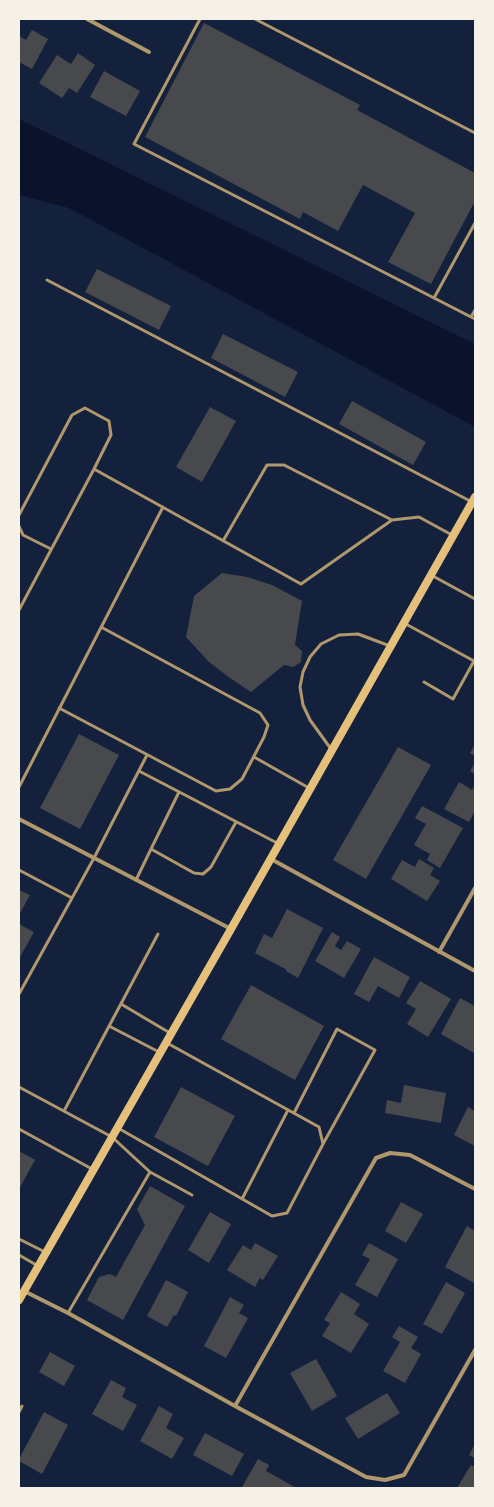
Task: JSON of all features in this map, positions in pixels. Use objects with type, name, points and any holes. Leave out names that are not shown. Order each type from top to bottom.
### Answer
[{"type":"main road","points":[[19,1300],[271,859],[474,499]]},
{"type":"street","points":[[87,19],[149,52]]},
{"type":"street","points":[[19,819],[231,929]]},
{"type":"street","points":[[271,859],[475,971]]},
{"type":"street","points":[[438,952],[475,888]]},
{"type":"street","points":[[235,1406],[376,1158],[390,1153],[410,1155],[475,1189]]},
{"type":"street","points":[[24,1291],[68,1313],[366,1477],[386,1480],[404,1476],[475,1350]]},
{"type":"lane","points":[[200,19],[134,144],[473,318],[475,310]]},
{"type":"lane","points":[[255,19],[475,133]]},
{"type":"lane","points":[[434,298],[475,224]]},
{"type":"lane","points":[[46,280],[474,499]]},
{"type":"lane","points":[[19,515],[72,415],[85,408],[109,421],[111,435],[19,610]]},
{"type":"lane","points":[[223,541],[267,465],[284,465],[392,520]]},
{"type":"lane","points":[[94,469],[302,584],[392,520],[419,517],[453,536]]},
{"type":"lane","points":[[19,787],[163,507]]},
{"type":"lane","points":[[19,526],[23,535],[51,549]]},
{"type":"lane","points":[[431,574],[475,599]]},
{"type":"lane","points":[[404,623],[474,661],[454,699],[424,682]]},
{"type":"lane","points":[[59,708],[216,791],[230,790],[242,779],[254,757],[268,725],[260,713],[101,628]]},
{"type":"lane","points":[[332,751],[310,720],[303,706],[300,687],[303,672],[310,657],[321,644],[339,635],[358,634],[391,647]]},
{"type":"lane","points":[[19,994],[94,858],[147,755]]},
{"type":"lane","points":[[254,757],[310,789]]},
{"type":"lane","points":[[138,771],[279,844]]},
{"type":"lane","points":[[136,880],[179,792]]},
{"type":"lane","points":[[151,849],[194,873],[204,874],[211,867],[236,822]]},
{"type":"lane","points":[[19,870],[72,898]]},
{"type":"lane","points":[[64,1111],[158,934]]},
{"type":"lane","points":[[121,1004],[171,1034]]},
{"type":"lane","points":[[109,1026],[160,1052]]},
{"type":"lane","points":[[118,1128],[272,1216],[287,1212],[374,1050],[337,1029],[294,1113]]},
{"type":"lane","points":[[166,1043],[319,1127],[323,1144]]},
{"type":"lane","points":[[19,1087],[112,1137],[150,1172],[192,1195]]},
{"type":"lane","points":[[242,1199],[288,1110]]},
{"type":"lane","points":[[19,1129],[94,1170]]},
{"type":"lane","points":[[68,1313],[150,1172]]},
{"type":"lane","points":[[19,1239],[46,1252]]},
{"type":"lane","points":[[19,1256],[38,1266]]},
{"type":"lane","points":[[19,1412],[22,1406]]},
{"type":"water","points":[[19,119],[475,344],[475,427],[69,208],[19,195]]},
{"type":"building","points":[[204,23],[360,105],[357,110],[475,173],[475,201],[431,284],[388,262],[415,213],[363,185],[338,231],[303,212],[300,219],[145,137]]},
{"type":"building","points":[[32,30],[48,39],[32,69],[19,62],[19,36],[26,40]]},
{"type":"building","points":[[78,53],[95,65],[77,93],[69,88],[62,98],[39,83],[57,55],[71,64]]},
{"type":"building","points":[[104,71],[140,91],[126,116],[90,97]]},
{"type":"building","points":[[97,269],[171,306],[159,330],[85,292]]},
{"type":"building","points":[[223,334],[298,372],[285,397],[211,358]]},
{"type":"building","points":[[352,401],[426,442],[413,465],[339,424]]},
{"type":"building","points":[[210,407],[236,421],[202,482],[176,467]]},
{"type":"building","points":[[222,573],[247,577],[272,585],[302,601],[295,645],[302,651],[301,662],[293,667],[284,665],[251,692],[209,662],[186,637],[194,596]]},
{"type":"building","points":[[79,734],[119,755],[80,829],[40,808]]},
{"type":"building","points":[[475,744],[475,756],[470,753]]},
{"type":"building","points":[[398,747],[431,765],[366,879],[333,860]]},
{"type":"building","points":[[475,763],[475,774],[470,771]]},
{"type":"building","points":[[459,782],[472,790],[475,785],[475,811],[469,822],[444,809]]},
{"type":"building","points":[[422,806],[463,828],[440,868],[427,860],[430,854],[414,845],[426,824],[415,818]]},
{"type":"building","points":[[419,859],[434,868],[430,875],[440,881],[427,901],[391,879],[402,860],[415,867]]},
{"type":"building","points":[[19,890],[30,895],[19,915]]},
{"type":"building","points":[[287,909],[323,928],[298,978],[286,971],[287,970],[255,953],[264,934],[272,938]]},
{"type":"building","points":[[19,924],[34,932],[19,959]]},
{"type":"building","points":[[332,932],[340,937],[335,946],[341,950],[347,941],[361,949],[344,978],[315,961]]},
{"type":"building","points":[[374,957],[410,977],[399,998],[378,986],[369,1002],[354,994]]},
{"type":"building","points":[[420,981],[451,999],[428,1037],[407,1024],[416,1009],[406,1003]]},
{"type":"building","points":[[251,985],[324,1026],[295,1080],[221,1039]]},
{"type":"building","points":[[460,998],[475,1006],[474,1053],[441,1034]]},
{"type":"building","points":[[404,1085],[446,1093],[441,1123],[385,1113],[387,1100],[401,1103]]},
{"type":"building","points":[[181,1087],[235,1116],[208,1166],[154,1137]]},
{"type":"building","points":[[468,1107],[475,1111],[475,1146],[454,1135]]},
{"type":"building","points":[[19,1151],[35,1160],[19,1189]]},
{"type":"building","points":[[150,1186],[185,1206],[123,1320],[87,1300],[99,1277],[110,1274],[116,1277],[145,1225],[137,1209]]},
{"type":"building","points":[[401,1202],[423,1214],[406,1243],[385,1231]]},
{"type":"building","points":[[210,1212],[231,1224],[209,1263],[188,1250]]},
{"type":"building","points":[[467,1226],[475,1231],[474,1283],[445,1267]]},
{"type":"building","points":[[255,1243],[278,1256],[263,1280],[260,1278],[255,1287],[227,1270],[243,1245],[251,1250]]},
{"type":"building","points":[[369,1243],[398,1259],[377,1297],[355,1285],[370,1259],[362,1255]]},
{"type":"building","points":[[166,1280],[188,1292],[176,1316],[174,1315],[167,1327],[147,1316]]},
{"type":"building","points":[[446,1282],[465,1293],[442,1334],[423,1324]]},
{"type":"building","points":[[341,1292],[360,1304],[354,1314],[369,1324],[351,1353],[322,1336],[330,1323],[324,1320]]},
{"type":"building","points":[[230,1297],[244,1305],[239,1313],[248,1318],[226,1358],[204,1346]]},
{"type":"building","points":[[399,1326],[418,1337],[411,1348],[421,1354],[405,1383],[383,1371],[400,1342],[392,1337]]},
{"type":"building","points":[[50,1352],[75,1366],[64,1386],[39,1372]]},
{"type":"building","points":[[316,1359],[337,1396],[312,1411],[290,1373]]},
{"type":"building","points":[[111,1380],[126,1388],[122,1397],[137,1405],[123,1431],[92,1414]]},
{"type":"building","points":[[387,1393],[400,1413],[358,1439],[345,1418]]},
{"type":"building","points":[[159,1406],[173,1414],[166,1428],[184,1438],[172,1459],[140,1441]]},
{"type":"building","points":[[44,1412],[68,1425],[42,1474],[19,1461],[19,1459]]},
{"type":"building","points":[[205,1433],[244,1454],[232,1476],[193,1455]]},
{"type":"building","points":[[475,1444],[475,1458],[469,1455]]},
{"type":"building","points":[[258,1459],[269,1465],[266,1471],[293,1486],[292,1488],[242,1487]]},
{"type":"building","points":[[471,1465],[475,1467],[475,1488],[457,1488]]}]
